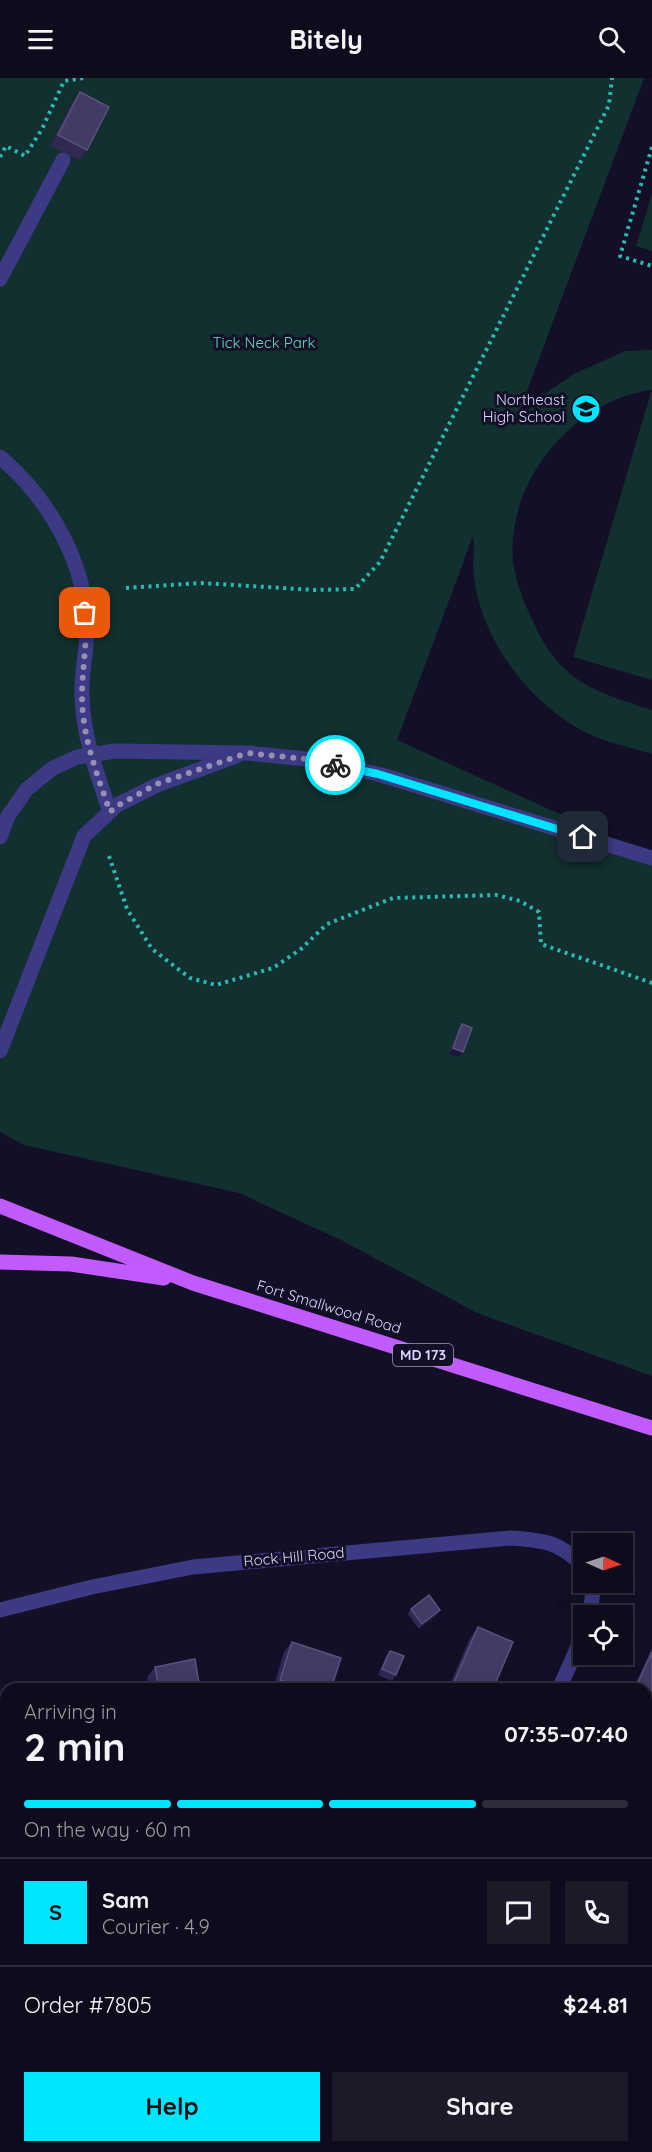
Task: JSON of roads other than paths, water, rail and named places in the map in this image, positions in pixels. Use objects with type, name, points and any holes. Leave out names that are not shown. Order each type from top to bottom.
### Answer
[{"type":"main road","name":"Fort Smallwood Road","points":[[0,1206],[193,1283],[652,1428]]},
{"type":"main road","name":"MD 173","points":[[0,1262],[71,1264],[193,1283]]},
{"type":"street","points":[[0,279],[63,160]]},
{"type":"street","points":[[0,458],[18,473],[46,509],[69,548],[82,587],[87,631],[82,697],[90,755],[110,812]]},
{"type":"street","points":[[0,837],[8,816],[27,789],[53,768],[77,757],[115,751],[247,753],[307,759],[378,774],[652,858]]},
{"type":"street","points":[[0,1051],[84,836],[117,806],[157,784],[247,753]]},
{"type":"street","name":"Rock Hill Road","points":[[0,1610],[92,1587],[193,1566],[511,1538],[546,1541],[567,1550],[573,1556]]},
{"type":"street","points":[[562,1683],[573,1658]]},
{"type":"place","name":"Northeast High School","points":[[586,409]]},
{"type":"park label","name":"Tick Neck Park","points":[[264,343]]}]
